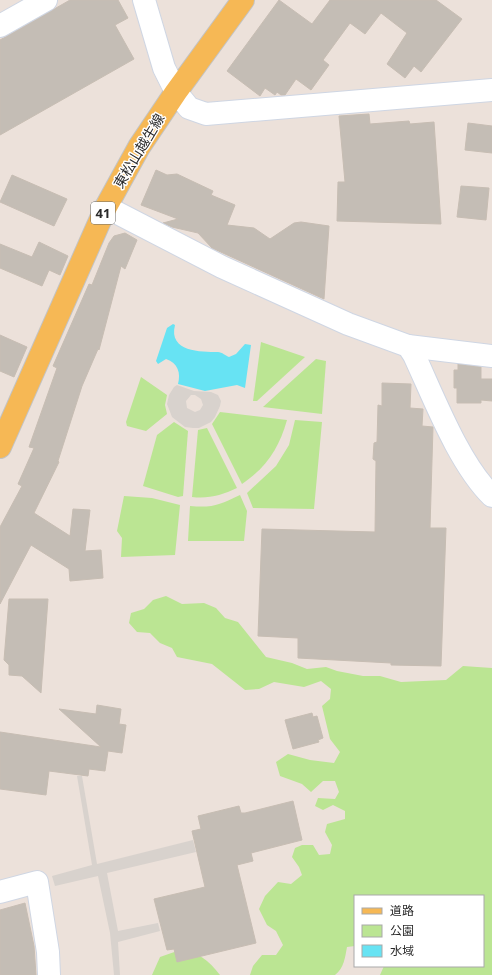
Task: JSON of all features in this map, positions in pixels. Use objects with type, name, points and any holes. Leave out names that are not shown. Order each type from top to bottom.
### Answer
[{"type":"main road","name":"東松山越生線","points":[[0,447],[106,207],[139,147],[176,92],[243,0]]},
{"type":"street","points":[[0,26],[46,0]]},
{"type":"street","points":[[144,0],[164,68],[176,92],[189,108],[206,114],[492,90]]},
{"type":"street","points":[[106,207],[222,267],[348,324],[408,346],[492,356]]},
{"type":"street","points":[[408,346],[414,354],[463,456],[482,486],[492,496]]},
{"type":"street","points":[[0,892],[36,882],[48,952],[49,975]]},
{"type":"green space","points":[[261,342],[305,357],[257,401],[253,401]]},
{"type":"green space","points":[[316,359],[326,361],[322,414],[263,407]]},
{"type":"green space","points":[[141,377],[167,395],[165,405],[167,414],[146,431],[127,426],[126,422]]},
{"type":"green space","points":[[220,412],[287,420],[276,448],[271,456],[251,478],[242,484],[212,424]]},
{"type":"green space","points":[[295,420],[322,422],[314,509],[253,508],[247,493],[276,466],[289,445]]},
{"type":"green space","points":[[174,422],[188,431],[183,496],[178,497],[143,486],[157,435]]},
{"type":"green space","points":[[207,428],[237,488],[215,496],[192,497],[198,430]]},
{"type":"green space","points":[[240,495],[247,511],[244,541],[188,541],[190,506],[205,507],[216,505]]},
{"type":"green space","points":[[124,496],[152,498],[180,505],[175,555],[121,557],[122,538],[117,531]]},
{"type":"green space","points":[[166,596],[182,604],[204,603],[216,608],[225,618],[238,622],[266,657],[292,663],[307,669],[326,667],[337,671],[363,676],[380,676],[401,682],[446,680],[463,666],[492,668],[492,975],[380,975],[384,967],[484,967],[484,895],[354,895],[354,946],[347,947],[342,966],[335,975],[250,975],[253,966],[262,955],[276,955],[283,945],[276,931],[267,925],[259,909],[265,896],[278,882],[291,884],[302,875],[299,867],[292,857],[295,848],[302,845],[313,845],[319,855],[330,854],[332,845],[325,832],[327,824],[345,819],[345,811],[333,805],[323,810],[315,806],[318,798],[335,799],[339,792],[335,781],[323,781],[311,792],[302,784],[280,776],[276,762],[288,754],[310,760],[334,763],[340,752],[330,739],[322,706],[330,699],[331,689],[321,681],[304,687],[274,682],[259,689],[245,690],[212,664],[177,657],[172,648],[160,643],[150,633],[137,632],[129,623],[131,613],[144,609],[153,600]]},
{"type":"green space","points":[[180,950],[192,952],[203,958],[212,965],[220,975],[152,975],[160,957]]},
{"type":"shaded area","points":[[177,385],[194,391],[211,392],[218,395],[221,401],[220,406],[211,422],[199,428],[185,427],[172,417],[167,404],[169,395]],"holes":[[[191,395],[195,395],[201,399],[203,405],[200,410],[195,412],[187,408],[186,401]]]},
{"type":"shaded area","points":[[77,776],[82,776],[97,864],[193,840],[196,852],[107,873],[118,931],[158,923],[160,931],[118,942],[120,975],[114,975],[110,933],[98,876],[55,886],[52,876],[92,865]]},
{"type":"water","points":[[173,324],[175,325],[174,334],[176,341],[188,349],[195,351],[219,352],[229,357],[236,354],[245,344],[251,345],[245,388],[237,385],[205,391],[178,384],[179,372],[176,366],[166,359],[158,364],[156,361],[167,328]]},
{"type":"building","points":[[70,0],[118,0],[128,18],[115,25],[134,59],[0,135],[0,40]]},
{"type":"building","points":[[279,0],[312,24],[330,0],[436,0],[462,19],[421,72],[414,66],[405,78],[387,64],[407,33],[381,13],[365,34],[350,23],[323,60],[329,65],[311,90],[296,79],[285,95],[281,95],[277,92],[275,95],[265,88],[260,96],[227,71]]},
{"type":"building","points":[[369,114],[370,124],[409,121],[410,124],[434,122],[441,224],[337,221],[338,182],[345,182],[339,116]]},
{"type":"building","points":[[468,123],[492,126],[492,153],[465,150]]},
{"type":"building","points":[[156,170],[167,175],[177,174],[213,191],[211,195],[235,205],[227,225],[254,228],[270,239],[294,223],[301,222],[329,226],[324,299],[212,248],[198,233],[172,227],[163,223],[178,219],[141,205]]},
{"type":"building","points":[[12,175],[67,199],[54,226],[0,202]]},
{"type":"building","points":[[461,186],[489,188],[486,220],[457,217]]},
{"type":"building","points":[[125,233],[137,240],[125,269],[121,266],[99,350],[98,349],[82,386],[58,461],[59,462],[34,513],[70,536],[73,509],[90,510],[85,551],[101,550],[103,578],[70,581],[69,569],[31,545],[0,604],[0,527],[22,486],[18,484],[34,448],[29,447],[57,368],[53,366],[89,284],[92,285],[109,243],[114,236]]},
{"type":"building","points":[[39,242],[68,256],[60,275],[49,270],[42,286],[0,268],[0,244],[32,257]]},
{"type":"building","points":[[0,335],[27,347],[14,377],[0,371]]},
{"type":"building","points":[[458,364],[481,367],[481,379],[492,379],[492,401],[481,400],[481,403],[457,403],[457,388],[454,388],[454,370],[458,370]]},
{"type":"building","points":[[382,383],[411,384],[410,408],[423,409],[422,426],[433,427],[430,528],[446,528],[441,666],[391,665],[391,663],[298,658],[298,638],[258,636],[262,529],[375,532],[376,461],[373,459],[374,443],[377,442],[378,405],[382,406]]},
{"type":"building","points":[[9,599],[48,599],[41,693],[22,676],[9,675],[9,665],[4,660]]},
{"type":"building","points":[[97,705],[121,709],[119,724],[126,725],[122,753],[108,751],[105,771],[89,769],[88,776],[49,771],[46,795],[0,789],[0,732],[101,747],[59,709],[96,714]]},
{"type":"building","points":[[312,713],[313,717],[317,716],[323,738],[318,740],[319,742],[293,749],[285,720]]},
{"type":"building","points":[[293,801],[302,840],[251,853],[253,861],[237,865],[256,943],[177,962],[174,949],[167,950],[154,899],[205,887],[192,831],[201,829],[198,816],[239,806],[241,813],[245,813]]},
{"type":"building","points":[[25,903],[34,946],[36,975],[0,975],[0,910]]}]
